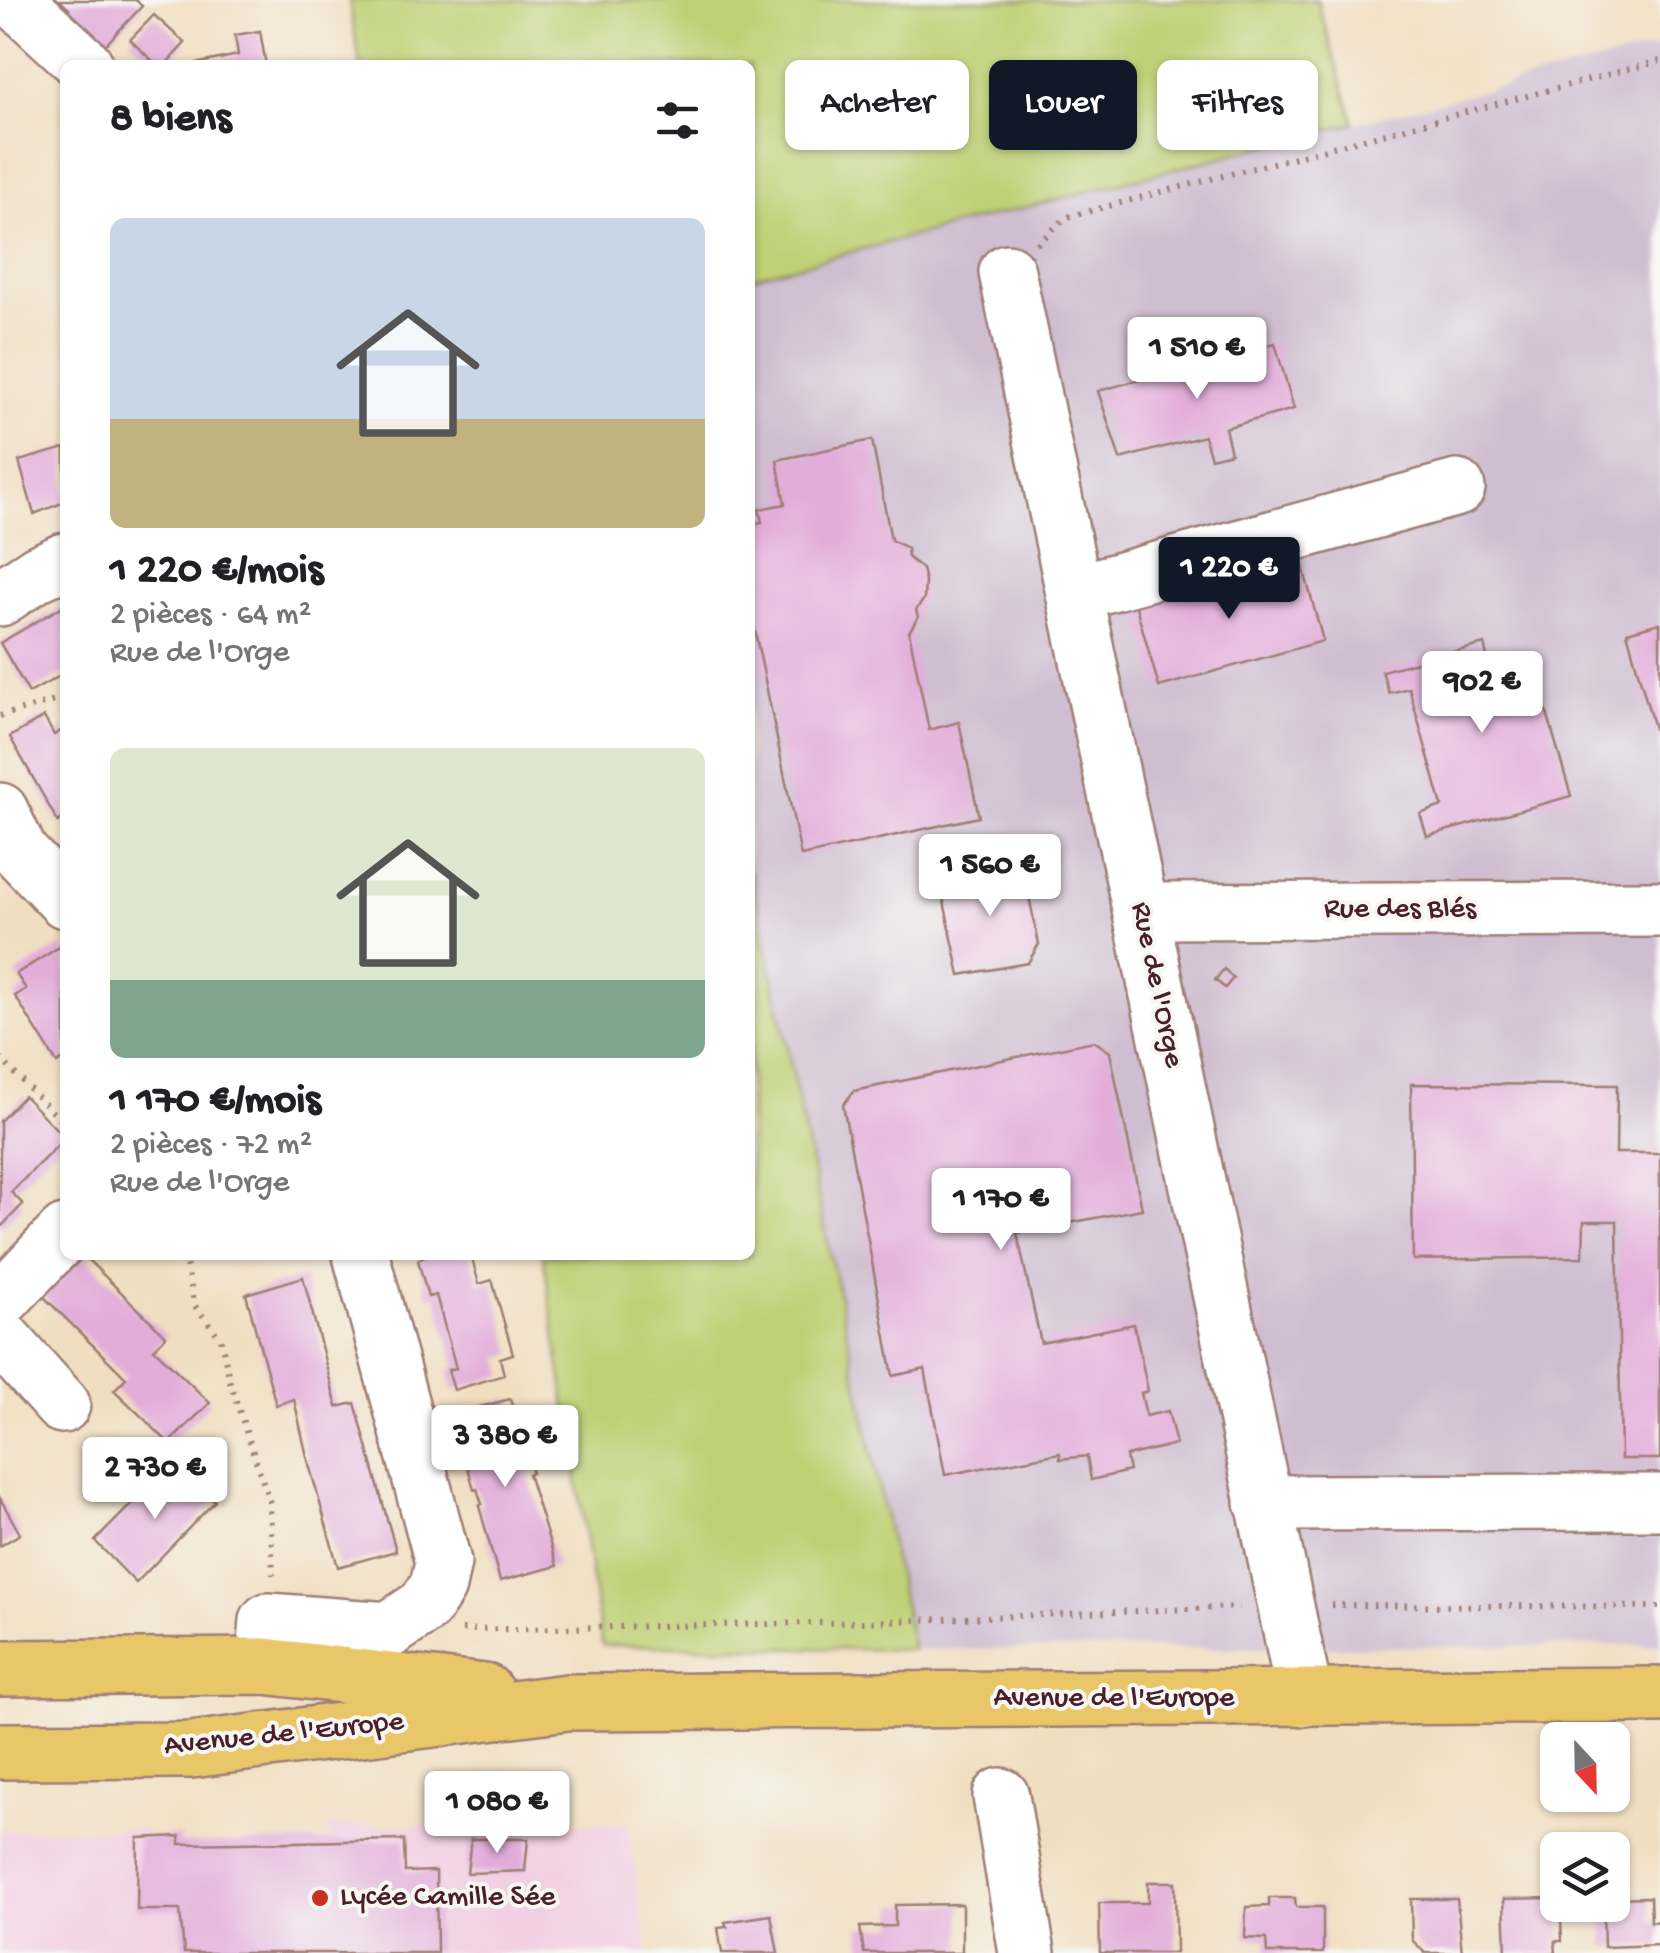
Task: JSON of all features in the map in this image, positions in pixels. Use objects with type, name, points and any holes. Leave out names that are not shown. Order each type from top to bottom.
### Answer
[{"type":"main road","name":"Avenue de l'Europe","points":[[0,1668],[266,1644],[567,1702]]},
{"type":"main road","name":"Avenue de l'Europe","points":[[0,1750],[191,1750],[567,1702],[1660,1696]]},
{"type":"street","points":[[15,0],[80,60]]},
{"type":"street","name":"Rue de l'Orge","points":[[1006,272],[1304,1698]]},
{"type":"street","points":[[1074,593],[1457,488]]},
{"type":"street","points":[[0,598],[60,563]]},
{"type":"street","points":[[7,843],[60,895]]},
{"type":"street","name":"Rue des Blés","points":[[1140,911],[1660,909]]},
{"type":"street","points":[[0,1301],[60,1238]]},
{"type":"street","points":[[266,1644],[389,1630],[442,1618],[438,1586],[443,1562],[362,1260]]},
{"type":"street","points":[[0,1336],[62,1405]]},
{"type":"street","points":[[1263,1503],[1660,1502]]},
{"type":"street","points":[[1002,1796],[1026,1953]]},
{"type":"path","points":[[1006,272],[1067,217],[1660,61]]},
{"type":"path","points":[[0,716],[60,699]]},
{"type":"path","points":[[0,1058],[60,1120]]},
{"type":"path","points":[[185,1260],[194,1306],[221,1338],[230,1383],[270,1503],[274,1560],[266,1644]]},
{"type":"path","points":[[442,1618],[864,1622],[1284,1605],[1660,1607]]},
{"type":"shaded area","points":[[1660,46],[1660,1645],[913,1650],[755,894],[755,277],[1252,150],[1318,150],[1318,133]]},
{"type":"shaded area","name":"Lycée Camille Sée","points":[[627,1824],[649,1953],[0,1953],[0,1831],[146,1830],[148,1837],[180,1836],[182,1843],[329,1841],[328,1826]]},
{"type":"green space","points":[[349,0],[1317,0],[1354,123],[1318,132],[1318,60],[1157,60],[1157,150],[1249,150],[755,277],[755,60],[359,60]]},
{"type":"green space","points":[[755,894],[913,1650],[602,1645],[544,1260],[755,1260]]},
{"type":"building","points":[[59,0],[136,0],[142,6],[96,55],[57,20],[69,9]]},
{"type":"building","points":[[154,15],[185,43],[170,60],[152,60],[130,40]]},
{"type":"building","points":[[260,31],[265,60],[214,60],[238,55],[235,35]]},
{"type":"building","points":[[1275,343],[1294,409],[1225,428],[1231,453],[1211,458],[1204,436],[1120,459],[1098,391]]},
{"type":"building","points":[[872,440],[891,540],[907,548],[908,557],[922,569],[925,581],[924,599],[909,632],[929,730],[959,722],[979,817],[801,856],[755,631],[755,523],[762,522],[759,509],[785,504],[777,460]]},
{"type":"building","points":[[60,449],[60,504],[34,514],[19,461]]},
{"type":"building","points":[[1300,556],[1323,641],[1159,687],[1135,603]]},
{"type":"building","points":[[60,608],[60,676],[29,693],[0,643]]},
{"type":"building","points":[[1660,623],[1660,746],[1659,746],[1627,632]]},
{"type":"building","points":[[1484,644],[1489,665],[1530,654],[1571,796],[1427,836],[1420,814],[1442,806],[1409,688],[1389,693],[1382,671]]},
{"type":"building","points":[[44,717],[54,735],[60,731],[58,822],[10,737]]},
{"type":"building","points":[[1022,863],[1039,944],[1028,963],[960,975],[939,879]]},
{"type":"building","points":[[60,947],[57,1063],[15,996],[26,989],[16,974]]},
{"type":"building","points":[[1224,969],[1233,978],[1225,988],[1215,980]]},
{"type":"building","points":[[1094,1041],[1110,1052],[1142,1209],[1017,1233],[1041,1343],[1134,1324],[1148,1391],[1141,1393],[1146,1416],[1168,1411],[1176,1444],[1126,1456],[1129,1471],[1091,1480],[1087,1456],[1060,1459],[1060,1453],[945,1475],[925,1369],[893,1376],[843,1105],[854,1091]]},
{"type":"building","points":[[1411,1084],[1617,1085],[1616,1153],[1660,1153],[1660,1459],[1621,1459],[1617,1221],[1584,1221],[1583,1257],[1413,1260]]},
{"type":"building","points":[[24,1096],[60,1133],[60,1143],[11,1192],[23,1204],[0,1228],[0,1121]]},
{"type":"building","points":[[80,1260],[88,1260],[166,1336],[154,1349],[210,1403],[169,1443],[114,1390],[126,1378],[43,1296]]},
{"type":"building","points":[[418,1260],[472,1260],[479,1284],[492,1280],[513,1354],[500,1358],[504,1375],[454,1390],[448,1370],[456,1368],[436,1295],[428,1297]]},
{"type":"building","points":[[303,1277],[337,1407],[355,1403],[396,1551],[338,1567],[294,1399],[276,1405],[246,1294]]},
{"type":"building","points":[[510,1399],[557,1566],[500,1581],[479,1506],[482,1504],[477,1489],[474,1490],[454,1414]]},
{"type":"building","points":[[174,1461],[215,1501],[136,1583],[95,1541]]},
{"type":"building","points":[[0,1498],[20,1534],[0,1546]]},
{"type":"building","points":[[180,1836],[180,1844],[404,1840],[405,1872],[436,1871],[437,1953],[184,1953],[180,1910],[137,1910],[138,1838]]},
{"type":"building","points":[[471,1839],[528,1839],[525,1871],[467,1873]]},
{"type":"building","points":[[1148,1882],[1175,1882],[1176,1953],[1100,1953],[1099,1903],[1148,1903]]},
{"type":"building","points":[[1650,1897],[1651,1922],[1660,1921],[1660,1945],[1604,1947],[1603,1922],[1630,1922],[1630,1898]]},
{"type":"building","points":[[1269,1898],[1295,1898],[1296,1907],[1323,1907],[1323,1953],[1267,1953],[1266,1939],[1245,1938],[1246,1907],[1269,1906]]},
{"type":"building","points":[[1540,1898],[1540,1922],[1561,1922],[1562,1941],[1555,1941],[1556,1953],[1506,1953],[1504,1899]]},
{"type":"building","points":[[1411,1899],[1457,1899],[1462,1953],[1425,1953],[1412,1940]]},
{"type":"building","points":[[962,1904],[962,1953],[864,1953],[860,1927],[895,1926],[895,1905]]},
{"type":"building","points":[[771,1915],[778,1953],[722,1953],[718,1928],[727,1927],[725,1922]]},
{"type":"place","name":"Lycée Camille Sée","points":[[320,1898]]}]
